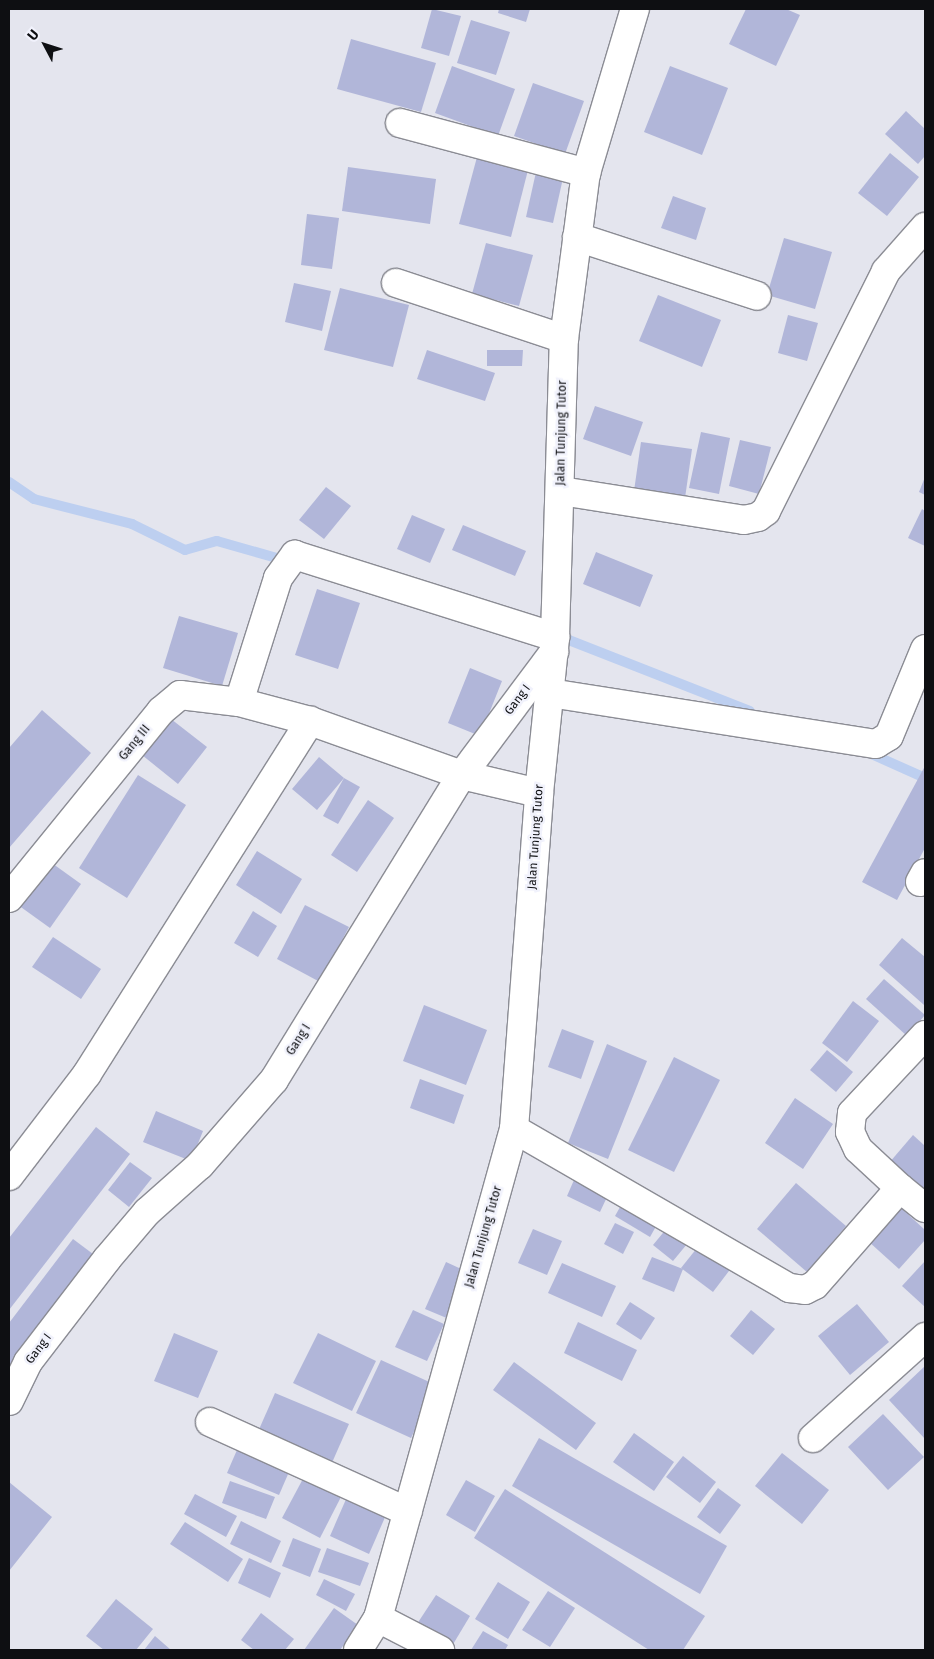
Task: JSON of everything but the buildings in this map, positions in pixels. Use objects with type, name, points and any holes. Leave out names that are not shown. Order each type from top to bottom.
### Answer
[{"type":"street","name":"Jalan Tunjung Tutor","points":[[358,1650],[378,1618],[514,1129],[538,792],[554,645],[561,491],[564,339],[586,172],[635,9]]},
{"type":"street","points":[[400,123],[586,172]]},
{"type":"street","points":[[561,491],[744,520],[758,517],[766,511],[886,271],[925,227]]},
{"type":"street","points":[[578,237],[757,296]]},
{"type":"street","points":[[396,283],[564,339]]},
{"type":"street","points":[[239,702],[278,578],[295,555],[554,645]]},
{"type":"street","name":"Gang I","points":[[9,1401],[28,1362],[107,1259],[147,1212],[200,1165],[274,1080],[462,775],[554,645]]},
{"type":"street","points":[[550,693],[876,744],[889,736],[925,649]]},
{"type":"street","name":"Gang III","points":[[9,898],[161,711],[180,695],[239,702],[310,721],[462,775],[538,792]]},
{"type":"street","points":[[9,1176],[86,1074],[310,721]]},
{"type":"street","points":[[925,1035],[852,1113],[850,1132],[858,1149],[900,1188],[925,1208]]},
{"type":"street","points":[[514,1129],[789,1288],[805,1290],[815,1285],[900,1188]]},
{"type":"street","points":[[813,1438],[925,1337]]},
{"type":"street","points":[[210,1422],[408,1512]]},
{"type":"street","points":[[378,1618],[440,1650]]},
{"type":"waterway","points":[[9,482],[34,499],[132,524],[185,550],[217,541],[287,561]]},
{"type":"waterway","points":[[556,635],[750,711]]},
{"type":"waterway","points":[[867,752],[925,778]]}]
